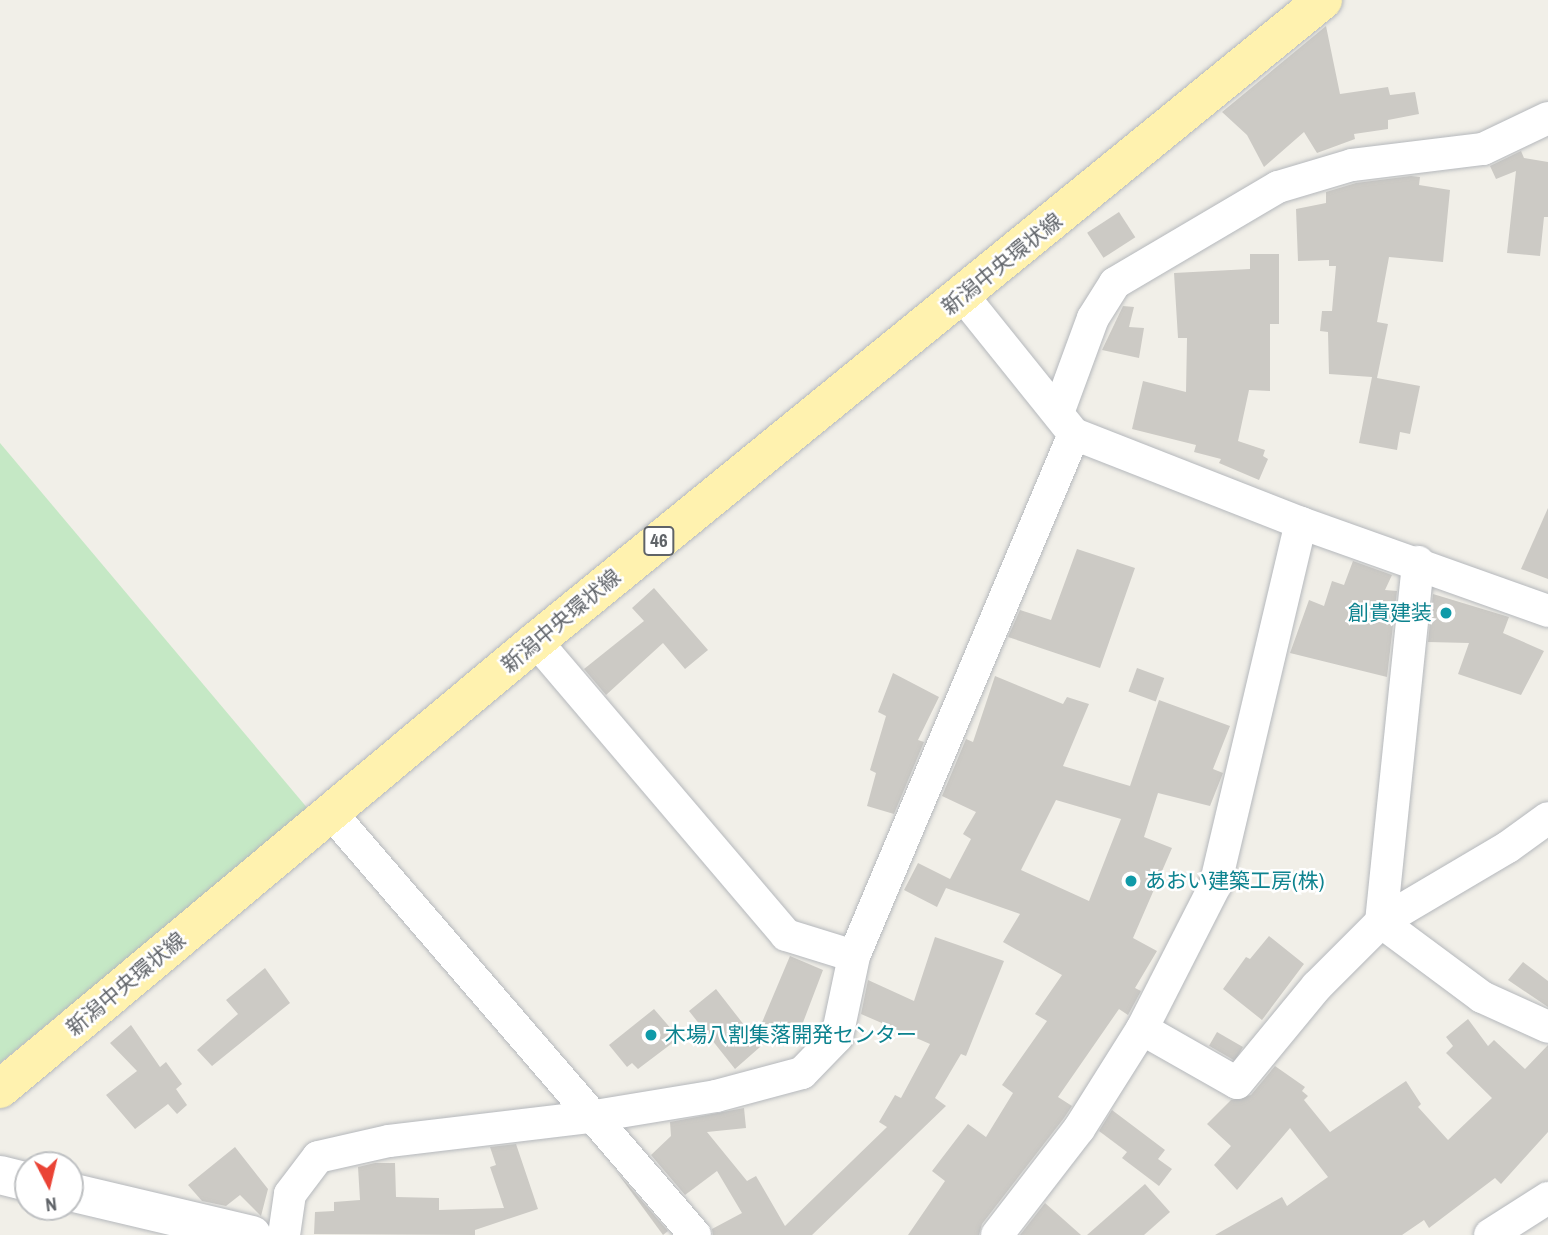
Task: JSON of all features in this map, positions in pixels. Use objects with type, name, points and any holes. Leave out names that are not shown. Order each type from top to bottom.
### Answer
[{"type":"main road","name":"新潟中央環状線","points":[[0,1089],[536,641],[963,296],[1323,0]]},
{"type":"street","points":[[284,1235],[290,1194],[318,1157],[389,1141],[589,1117],[716,1096],[802,1073],[837,1037],[854,956],[1066,423],[1093,318],[1115,283],[1278,187],[1352,165],[1483,149],[1548,118]]},
{"type":"street","points":[[963,296],[1066,423],[1301,523],[1418,562],[1548,611]]},
{"type":"street","points":[[997,1235],[1079,1129],[1142,1029],[1215,886],[1301,523]]},
{"type":"street","points":[[1381,922],[1418,562]]},
{"type":"street","points":[[536,641],[786,935],[854,956]]},
{"type":"street","points":[[332,814],[589,1117],[695,1235]]},
{"type":"street","points":[[1142,1029],[1237,1083],[1317,986],[1381,922],[1508,847],[1548,818]]},
{"type":"street","points":[[1381,922],[1482,998],[1548,1027]]},
{"type":"street","points":[[84,1195],[252,1235]]},
{"type":"street","points":[[1490,1235],[1548,1198]]},
{"type":"green space","points":[[0,443],[309,810],[0,1063]]},
{"type":"building","points":[[1326,26],[1340,94],[1388,87],[1390,95],[1415,92],[1419,114],[1388,120],[1388,129],[1354,134],[1355,139],[1317,153],[1304,132],[1264,167],[1247,135],[1222,112]]},
{"type":"building","points":[[1521,151],[1524,158],[1548,162],[1548,217],[1544,217],[1540,256],[1507,253],[1516,171],[1496,179],[1490,166]]},
{"type":"building","points":[[1420,177],[1419,185],[1450,190],[1443,262],[1389,257],[1377,322],[1388,324],[1377,378],[1420,386],[1410,434],[1400,432],[1397,450],[1359,443],[1372,377],[1329,374],[1328,332],[1320,331],[1322,311],[1332,311],[1336,266],[1329,266],[1329,260],[1298,261],[1296,209],[1326,203],[1326,192],[1356,183]]},
{"type":"building","points":[[1119,212],[1135,237],[1103,258],[1087,233]]},
{"type":"building","points":[[1250,254],[1279,254],[1279,324],[1270,324],[1270,391],[1249,390],[1238,441],[1265,450],[1263,456],[1268,459],[1259,480],[1219,463],[1221,459],[1194,452],[1196,445],[1132,429],[1143,381],[1186,392],[1187,338],[1178,338],[1174,273],[1250,269]]},
{"type":"building","points":[[1123,306],[1134,307],[1129,327],[1144,328],[1139,358],[1102,350]]},
{"type":"building","points":[[1548,508],[1548,579],[1521,569]]},
{"type":"building","points":[[1077,549],[1135,568],[1100,668],[1008,637],[1020,610],[1051,620]]},
{"type":"building","points":[[1353,561],[1392,575],[1385,590],[1397,591],[1387,677],[1290,653],[1309,600],[1324,606],[1332,581],[1344,585]]},
{"type":"building","points":[[654,588],[708,650],[685,669],[663,643],[606,695],[584,669],[644,621],[632,608]]},
{"type":"building","points":[[1433,594],[1509,617],[1503,633],[1544,651],[1521,695],[1458,674],[1469,643],[1428,642]]},
{"type":"building","points":[[1137,668],[1164,678],[1156,701],[1128,691]]},
{"type":"building","points":[[893,673],[939,697],[918,740],[924,742],[894,814],[867,806],[876,773],[870,770],[886,716],[878,712]]},
{"type":"building","points":[[995,676],[1063,704],[1067,697],[1089,704],[1063,766],[1130,786],[1159,700],[1230,726],[1213,769],[1223,773],[1210,806],[1158,793],[1144,837],[1172,848],[1133,938],[1157,951],[1135,988],[1141,991],[1128,1015],[1119,1009],[1058,1097],[1072,1106],[982,1224],[979,1235],[908,1235],[945,1181],[932,1171],[968,1124],[986,1137],[1013,1093],[1002,1085],[1047,1021],[1035,1014],[1062,975],[1003,942],[1020,914],[946,888],[937,907],[904,890],[918,863],[950,879],[971,839],[963,834],[976,812],[942,796],[966,739],[973,742]],"holes":[[[1056,800],[1121,819],[1089,901],[1021,870]]]},
{"type":"building","points":[[1269,936],[1304,964],[1262,1020],[1223,989],[1246,957],[1250,959]]},
{"type":"building","points":[[935,937],[1004,961],[966,1056],[961,1054],[935,1098],[946,1106],[812,1235],[713,1235],[712,1229],[742,1213],[717,1171],[685,1195],[651,1155],[671,1136],[670,1122],[744,1108],[746,1128],[707,1132],[747,1181],[756,1176],[785,1226],[887,1127],[879,1122],[895,1095],[901,1098],[930,1044],[861,1014],[868,980],[914,1001]]},
{"type":"building","points":[[790,956],[823,970],[799,1033],[784,1026],[735,1069],[689,1011],[716,989],[755,1039]]},
{"type":"building","points":[[1523,962],[1548,981],[1548,1007],[1508,980]]},
{"type":"building","points":[[265,968],[290,1003],[212,1066],[197,1050],[238,1014],[226,1000]]},
{"type":"building","name":"木場八割集落開発センター","points":[[654,1009],[679,1038],[638,1069],[632,1063],[627,1067],[609,1045]]},
{"type":"building","points":[[1468,1019],[1488,1046],[1494,1040],[1525,1069],[1548,1045],[1548,1132],[1501,1184],[1495,1178],[1429,1228],[1424,1220],[1402,1235],[1215,1235],[1282,1197],[1287,1206],[1328,1177],[1290,1128],[1237,1190],[1214,1165],[1231,1146],[1207,1124],[1231,1100],[1251,1095],[1275,1066],[1305,1087],[1302,1091],[1308,1096],[1304,1100],[1330,1132],[1406,1081],[1421,1104],[1418,1107],[1448,1140],[1492,1098],[1446,1053],[1453,1046],[1446,1037]]},
{"type":"building","points":[[131,1025],[160,1067],[166,1062],[182,1084],[176,1089],[187,1105],[177,1114],[168,1104],[135,1129],[106,1095],[137,1071],[110,1043]]},
{"type":"building","points":[[1217,1032],[1243,1047],[1235,1061],[1209,1046]]},
{"type":"building","points":[[1112,1110],[1165,1150],[1158,1159],[1172,1169],[1159,1186],[1122,1158],[1127,1152],[1099,1131]]},
{"type":"building","points":[[516,1144],[538,1209],[475,1230],[475,1235],[314,1234],[315,1212],[334,1211],[334,1202],[360,1200],[358,1167],[375,1163],[395,1163],[396,1197],[439,1198],[439,1210],[504,1208],[490,1167],[496,1165],[490,1147]]},
{"type":"building","points":[[235,1147],[268,1189],[261,1216],[240,1195],[226,1206],[202,1201],[188,1185]]},
{"type":"building","points":[[616,1171],[668,1231],[663,1235]]},
{"type":"building","points":[[1145,1184],[1170,1212],[1144,1235],[1087,1235]]},
{"type":"building","points":[[1045,1203],[1081,1235],[1020,1235]]},
{"type":"place","name":"創貴建装","points":[[1446,613]]},
{"type":"place","name":"あおい建築工房(株)","points":[[1131,881]]},
{"type":"place","name":"木場八割集落開発センター","points":[[651,1035]]}]
